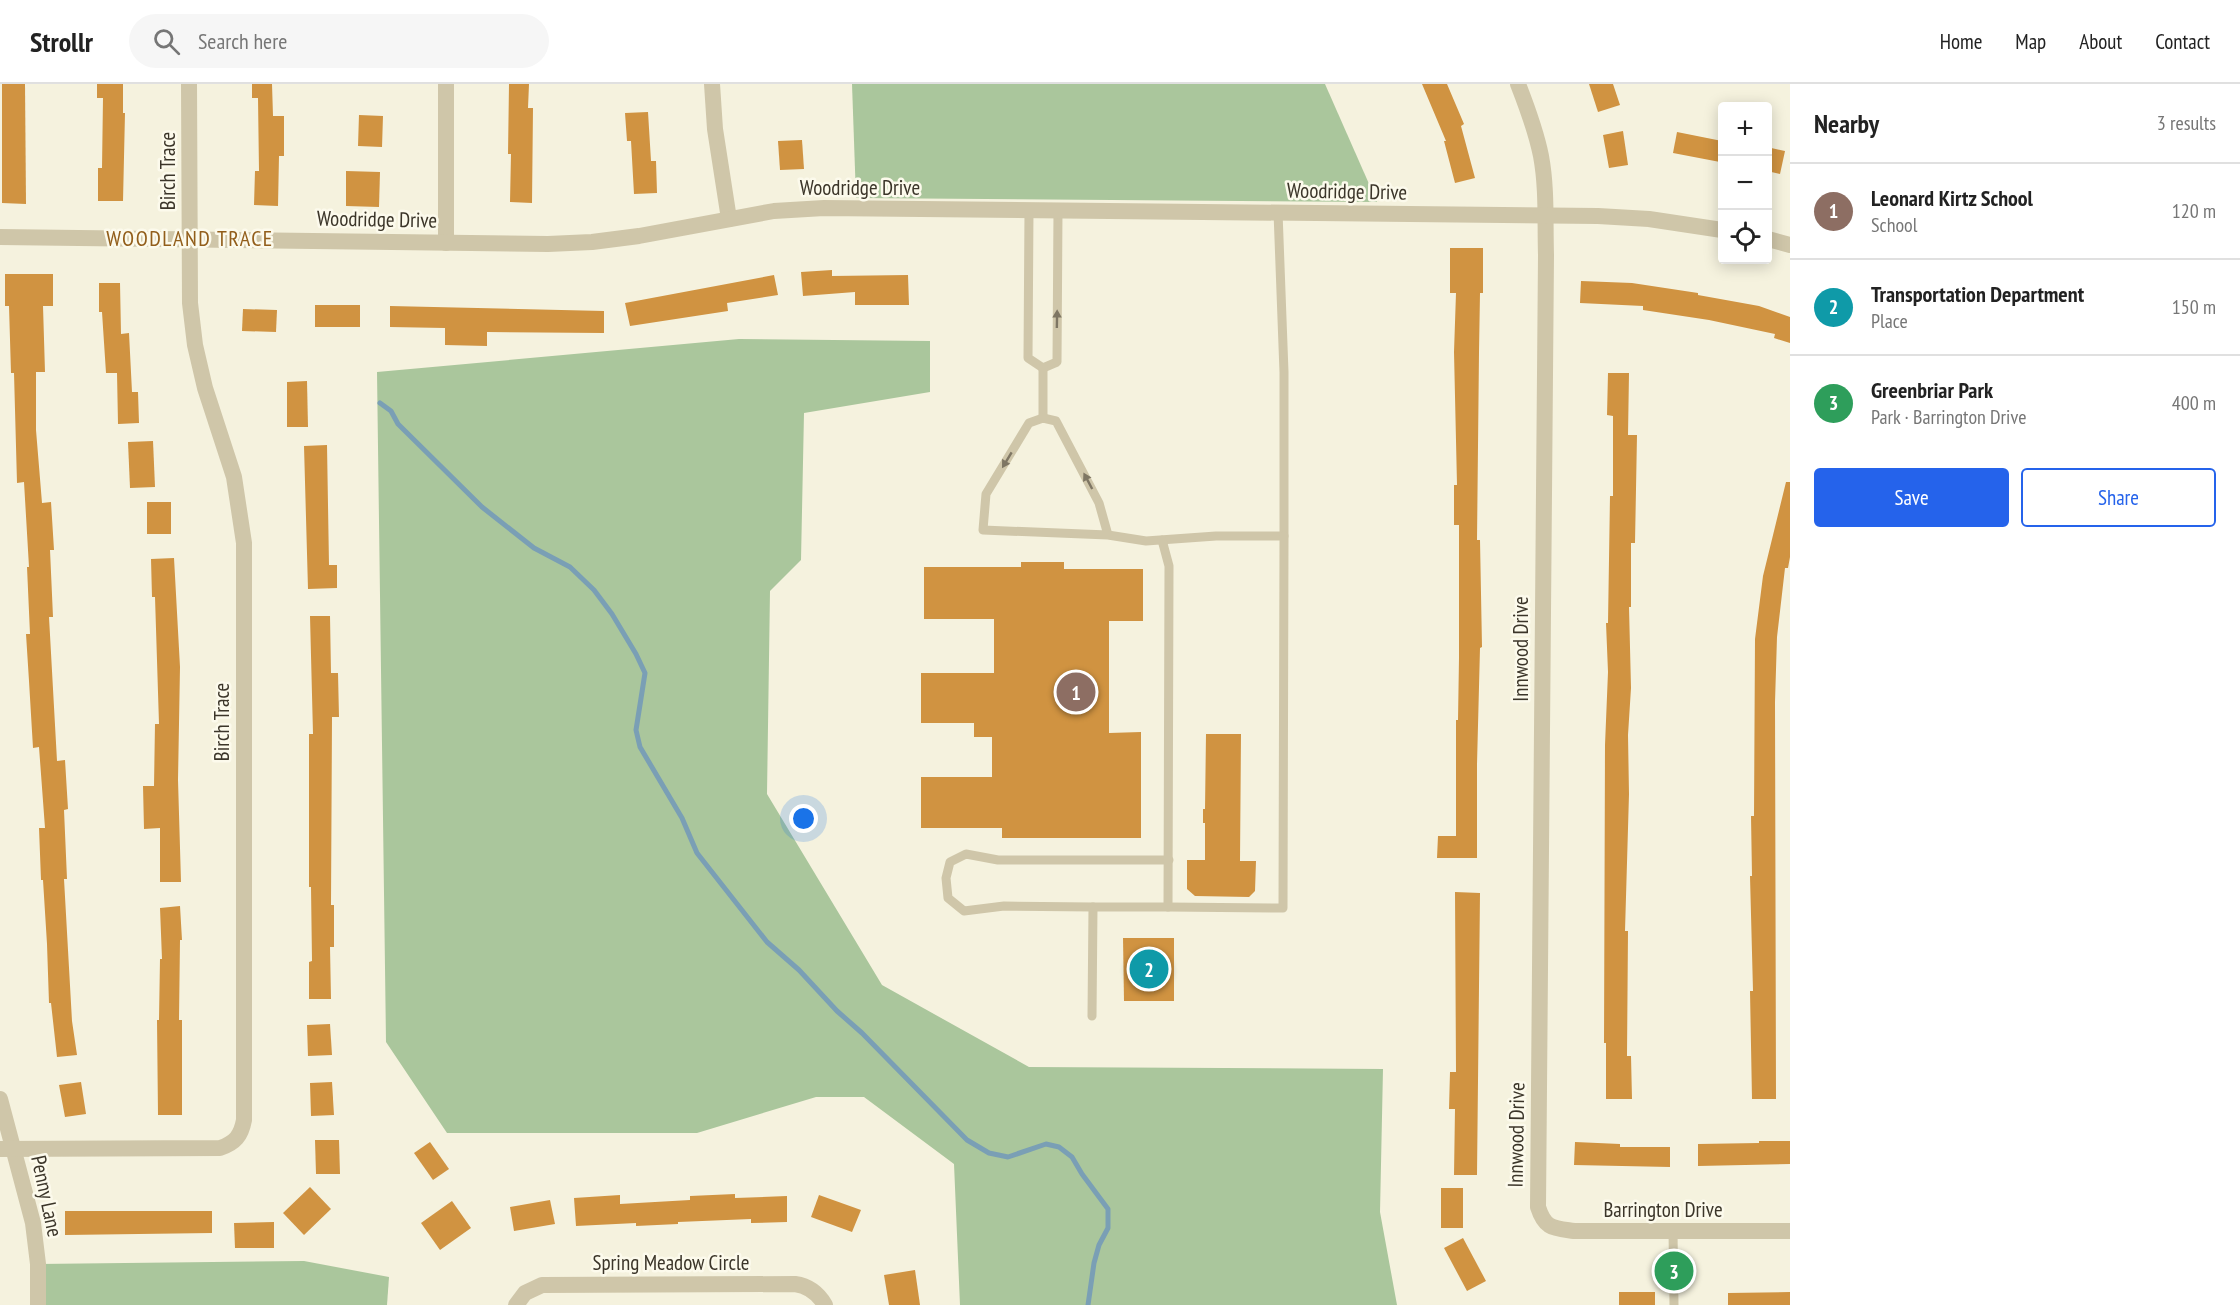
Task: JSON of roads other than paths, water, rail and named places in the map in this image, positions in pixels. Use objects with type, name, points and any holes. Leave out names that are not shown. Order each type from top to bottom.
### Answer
[{"type":"street","name":"Birch Trace","points":[[7,1149],[220,1149],[236,1140],[242,1132],[244,1120],[243,543],[234,477],[205,388],[195,345],[190,303],[189,84]]},
{"type":"street","points":[[446,84],[446,243]]},
{"type":"street","points":[[712,84],[715,129],[729,219]]},
{"type":"street","name":"Innwood Drive","points":[[1518,84],[1540,153],[1545,215],[1538,1207],[1541,1218]]},
{"type":"street","name":"Woodridge Drive","points":[[0,237],[548,244],[592,242],[639,236],[774,211],[824,208],[1545,215],[1649,219],[1718,229]]},
{"type":"street","points":[[1772,240],[1790,245]]},
{"type":"street","name":"Penny Lane","points":[[0,1099],[7,1149],[33,1222],[38,1264],[38,1305]]},
{"type":"street","name":"Barrington Drive","points":[[1541,1218],[1553,1228],[1574,1231],[1790,1231]]},
{"type":"street","name":"Spring Meadow Circle","points":[[516,1305],[525,1293],[542,1285],[795,1284],[811,1289],[825,1305]]},
{"type":"lane","points":[[1029,210],[1028,358],[1043,368]]},
{"type":"lane","points":[[1043,368],[1057,362],[1058,211]]},
{"type":"lane","points":[[1169,860],[998,860],[966,854],[950,862],[946,878],[948,898],[964,911],[1004,906],[1283,908],[1284,372],[1278,212]]},
{"type":"lane","points":[[1043,368],[1043,418]]},
{"type":"lane","points":[[1108,536],[1100,503],[1056,421],[1043,418],[1029,423],[986,494],[983,531],[1108,536],[1146,541],[1216,536],[1284,536]]},
{"type":"lane","points":[[1162,540],[1169,566],[1168,907]]},
{"type":"lane","points":[[1092,1016],[1093,906]]},
{"type":"lane","points":[[1673,1231],[1674,1305]]},
{"type":"waterway","points":[[380,403],[391,411],[398,424],[482,507],[534,548],[570,567],[594,590],[612,614],[645,673],[636,730],[640,747],[682,818],[697,853],[767,942],[799,970],[967,1140],[989,1153],[1008,1157],[1046,1144],[1059,1147],[1072,1157],[1108,1209],[1108,1228],[1099,1245],[1094,1263],[1088,1305]]},
{"type":"place","name":"Leonard Kirtz School","points":[[1076,692]]},
{"type":"place","name":"Transportation Department","points":[[1149,969]]},
{"type":"place","name":"Greenbriar Park","points":[[1674,1271]]},
{"type":"district","name":"WOODLAND TRACE","points":[[190,238]]}]
